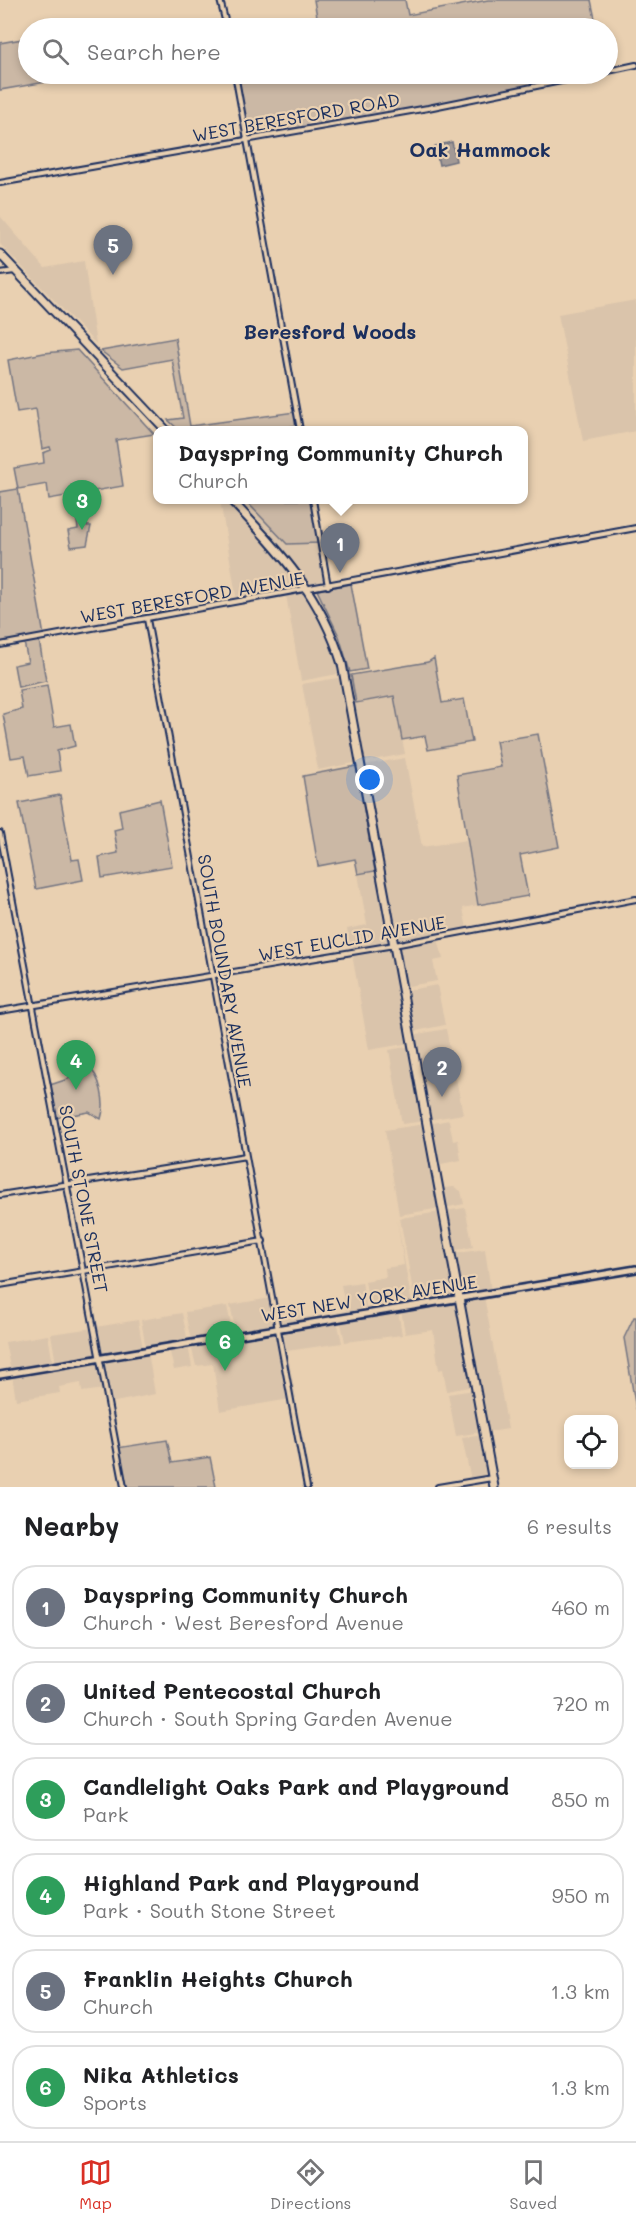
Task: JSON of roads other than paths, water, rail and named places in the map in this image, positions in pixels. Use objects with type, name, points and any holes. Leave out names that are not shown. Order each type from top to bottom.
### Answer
[{"type":"highway","points":[[0,254],[162,426]]},
{"type":"highway","points":[[235,504],[287,559],[309,589],[331,631],[345,675],[494,1487]]},
{"type":"main road","name":"WEST NEW YORK AVENUE","points":[[0,1375],[636,1269]]},
{"type":"street","points":[[220,0],[224,18]]},
{"type":"street","points":[[618,69],[636,65]]},
{"type":"street","points":[[237,84],[299,426]]},
{"type":"street","name":"WEST BERESFORD ROAD","points":[[0,183],[428,108],[547,84]]},
{"type":"street","points":[[0,273],[16,271]]},
{"type":"street","points":[[314,504],[328,586]]},
{"type":"street","name":"WEST BERESFORD AVENUE","points":[[0,645],[147,620],[636,528]]},
{"type":"street","name":"SOUTH BOUNDARY AVENUE","points":[[147,620],[308,1487]]},
{"type":"street","name":"SOUTH STONE STREET","points":[[0,833],[124,1487]]},
{"type":"street","name":"WEST EUCLID AVENUE","points":[[0,1011],[394,945],[636,899]]},
{"type":"street","points":[[0,1195],[246,1156]]},
{"type":"street","points":[[0,1285],[263,1241]]},
{"type":"street","points":[[438,1487],[492,1478]]},
{"type":"place","name":"Franklin Heights Church","points":[[113,275]]},
{"type":"place","name":"Candlelight Oaks Park and Playground","points":[[82,530]]},
{"type":"place","name":"Dayspring Community Church","points":[[340,573]]},
{"type":"place","name":"Highland Park and Playground","points":[[76,1090]]},
{"type":"place","name":"United Pentecostal Church","points":[[442,1097]]},
{"type":"place","name":"Nika Athletics","points":[[225,1371]]},
{"type":"district","name":"Oak Hammock","points":[[480,149]]},
{"type":"district","name":"Beresford Woods","points":[[330,331]]}]
